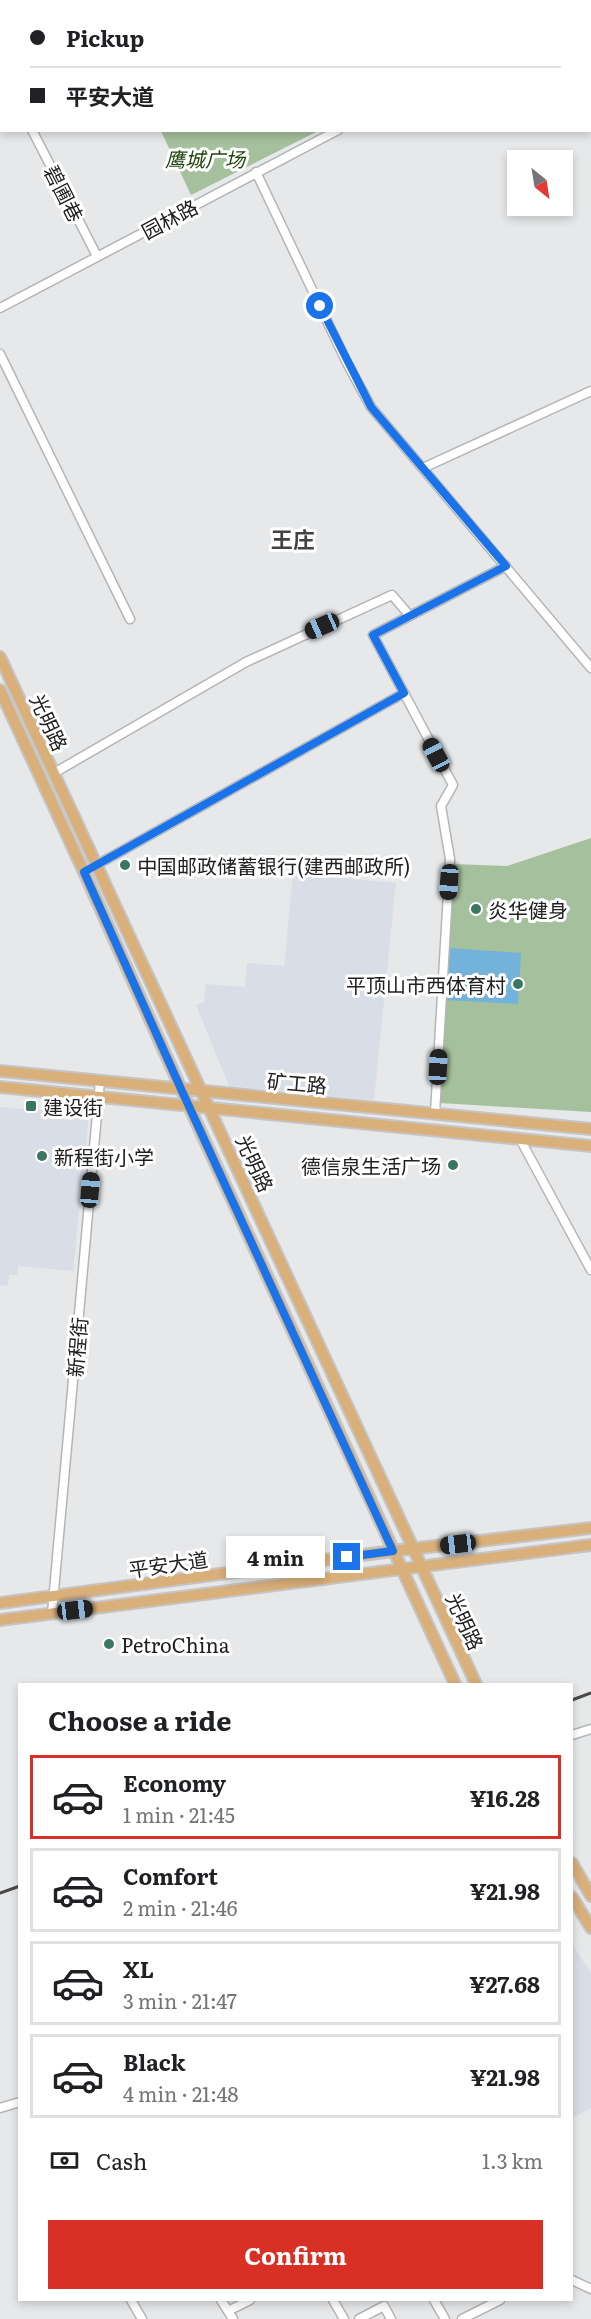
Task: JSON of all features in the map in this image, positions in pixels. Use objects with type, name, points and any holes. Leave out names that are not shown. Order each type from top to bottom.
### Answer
[{"type":"main road","name":"光明路","points":[[0,657],[476,1683]]},
{"type":"main road","name":"光明路","points":[[0,690],[455,1683]]},
{"type":"main road","name":"矿工路","points":[[0,1071],[591,1129]]},
{"type":"main road","name":"矿工路","points":[[0,1087],[591,1146]]},
{"type":"main road","name":"平安大道","points":[[0,1603],[393,1551],[591,1528]]},
{"type":"main road","name":"平安大道","points":[[0,1620],[591,1545]]},
{"type":"main road","points":[[573,1865],[591,1896]]},
{"type":"main road","points":[[573,1899],[591,1928]]},
{"type":"street","name":"碧圃巷","points":[[34,132],[97,256]]},
{"type":"street","name":"园林路","points":[[0,308],[334,132]]},
{"type":"street","points":[[256,172],[363,395],[371,407],[591,668]]},
{"type":"street","points":[[0,354],[129,619]]},
{"type":"street","points":[[423,468],[591,391]]},
{"type":"street","points":[[435,1113],[450,860],[441,806],[453,785],[373,635],[506,566]]},
{"type":"street","points":[[54,773],[246,662],[392,595],[410,616]]},
{"type":"street","points":[[84,872],[404,693]]},
{"type":"street","name":"新程街","points":[[52,1613],[100,1081]]},
{"type":"street","points":[[520,1139],[591,1270]]},
{"type":"street","points":[[573,1735],[591,1729]]},
{"type":"street","points":[[0,2108],[18,2103]]},
{"type":"street","points":[[573,2280],[591,2289]]},
{"type":"street","points":[[132,2301],[142,2319]]},
{"type":"street","points":[[222,2301],[230,2315],[249,2301]]},
{"type":"street","points":[[334,2301],[344,2319]]},
{"type":"street","points":[[435,2301],[445,2319]]},
{"type":"street","points":[[462,2319],[498,2301]]},
{"type":"street","points":[[359,2319],[384,2306],[391,2319]]},
{"type":"shaded area","points":[[293,873],[396,883],[374,1100],[229,1086],[196,1005],[204,1002],[206,984],[245,987],[247,963],[284,966]]},
{"type":"shaded area","points":[[0,1107],[89,1115],[73,1271],[18,1266],[17,1275],[9,1275],[8,1286],[0,1285]]},
{"type":"shaded area","points":[[573,1946],[591,1973],[591,2108],[573,2117]]},
{"type":"green space","name":"鹰城广场","points":[[161,132],[316,132],[191,195]]},
{"type":"green space","name":"平顶山市西体育村","points":[[591,838],[591,1112],[440,1103],[452,864],[507,866]]},
{"type":"water","points":[[449,948],[521,953],[518,1004],[446,1000]]},
{"type":"railway","points":[[573,1700],[591,1693]]},
{"type":"railway","points":[[0,1893],[18,1887]]},
{"type":"place","name":"中国邮政储蓄银行(建西邮政所)","points":[[125,865]]},
{"type":"place","name":"炎华健身","points":[[476,909]]},
{"type":"place","name":"平顶山市西体育村","points":[[518,984]]},
{"type":"place","name":"建设街","points":[[31,1106]]},
{"type":"place","name":"新程街小学","points":[[42,1156]]},
{"type":"place","name":"德信泉生活广场","points":[[453,1165]]},
{"type":"place","name":"PetroChina","points":[[109,1644]]},
{"type":"district","name":"王庄","points":[[293,538]]},
{"type":"route","points":[[320,306],[371,407],[506,566],[373,635],[404,693],[84,872],[393,1551],[347,1557]]}]
